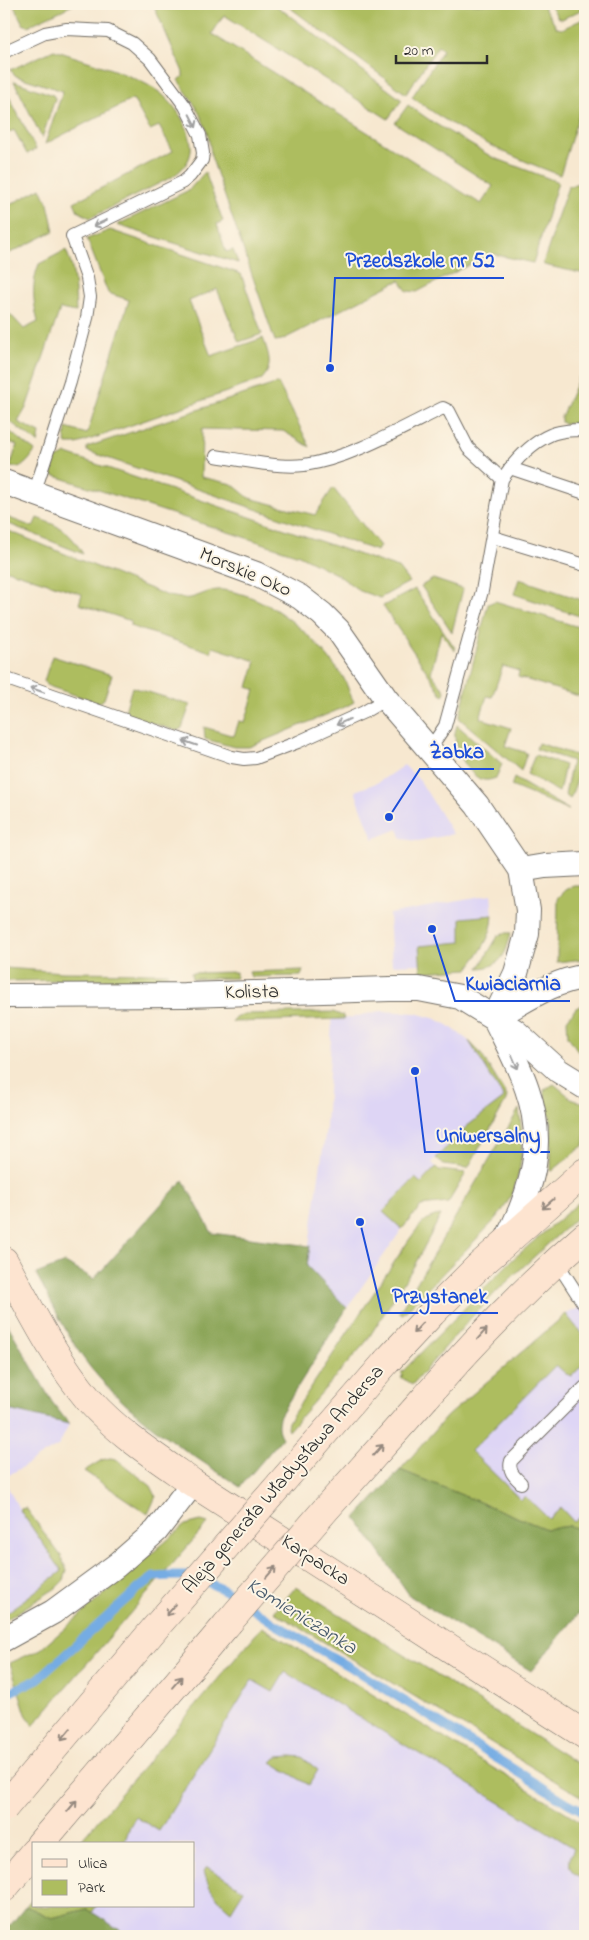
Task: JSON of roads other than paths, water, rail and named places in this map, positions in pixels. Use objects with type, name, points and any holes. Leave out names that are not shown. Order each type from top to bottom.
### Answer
[{"type":"main road","name":"Aleja generała Władysława Andersa","points":[[4,1808],[156,1627],[387,1361],[432,1313],[507,1239],[585,1172]]},
{"type":"main road","points":[[42,1842],[326,1509],[487,1327],[585,1236]]},
{"type":"main road","name":"Karpacka","points":[[4,1261],[56,1354],[90,1400],[110,1420],[146,1450],[585,1735]]},
{"type":"main road","points":[[4,1888],[32,1854]]},
{"type":"street","name":"Morskie Oko","points":[[4,482],[256,574],[300,597],[322,614],[338,630],[386,699],[477,805],[521,870],[528,910],[527,934],[516,973],[495,1018]]},
{"type":"street","points":[[521,870],[545,866],[585,864]]},
{"type":"street","points":[[507,1239],[522,1211],[528,1192],[536,1155],[537,1136],[527,1089],[495,1018],[555,986],[585,978]]},
{"type":"street","name":"Kolista","points":[[4,996],[185,995],[419,989],[460,997],[515,1031],[559,1071],[585,1087]]},
{"type":"street","points":[[4,1639],[53,1612],[117,1565],[156,1531],[193,1482]]},
{"type":"lane","points":[[4,52],[45,33],[67,29],[108,31],[132,43],[150,59],[185,106],[200,135],[203,153],[197,167],[190,176],[171,189],[72,236],[87,278],[90,297],[87,318],[70,382],[34,494]]},
{"type":"lane","points":[[216,456],[303,465],[322,461],[361,447],[443,408],[449,411],[468,448],[502,479]]},
{"type":"lane","points":[[428,747],[445,726],[482,590],[502,479],[523,454],[551,434],[585,430]]},
{"type":"lane","points":[[510,468],[585,493]]},
{"type":"lane","points":[[493,537],[585,565]]},
{"type":"lane","points":[[4,678],[232,757],[244,759],[256,758],[298,742],[364,712],[386,699]]},
{"type":"lane","points":[[556,1261],[585,1306]]},
{"type":"lane","points":[[521,1483],[509,1467],[511,1461],[585,1387]]},
{"type":"waterway","name":"Kamieniczanka","points":[[4,1695],[38,1679],[139,1588],[154,1577],[194,1576],[224,1590],[275,1624],[350,1667],[585,1812]]},
{"type":"place","name":"Przedszkole nr 52","points":[[330,368]]},
{"type":"place","name":"Żabka","points":[[389,817]]},
{"type":"place","name":"Kwiaciarnia","points":[[432,929]]},
{"type":"place","name":"Uniwersalny","points":[[415,1071]]},
{"type":"place","name":"Przystanek","points":[[360,1222]]}]
